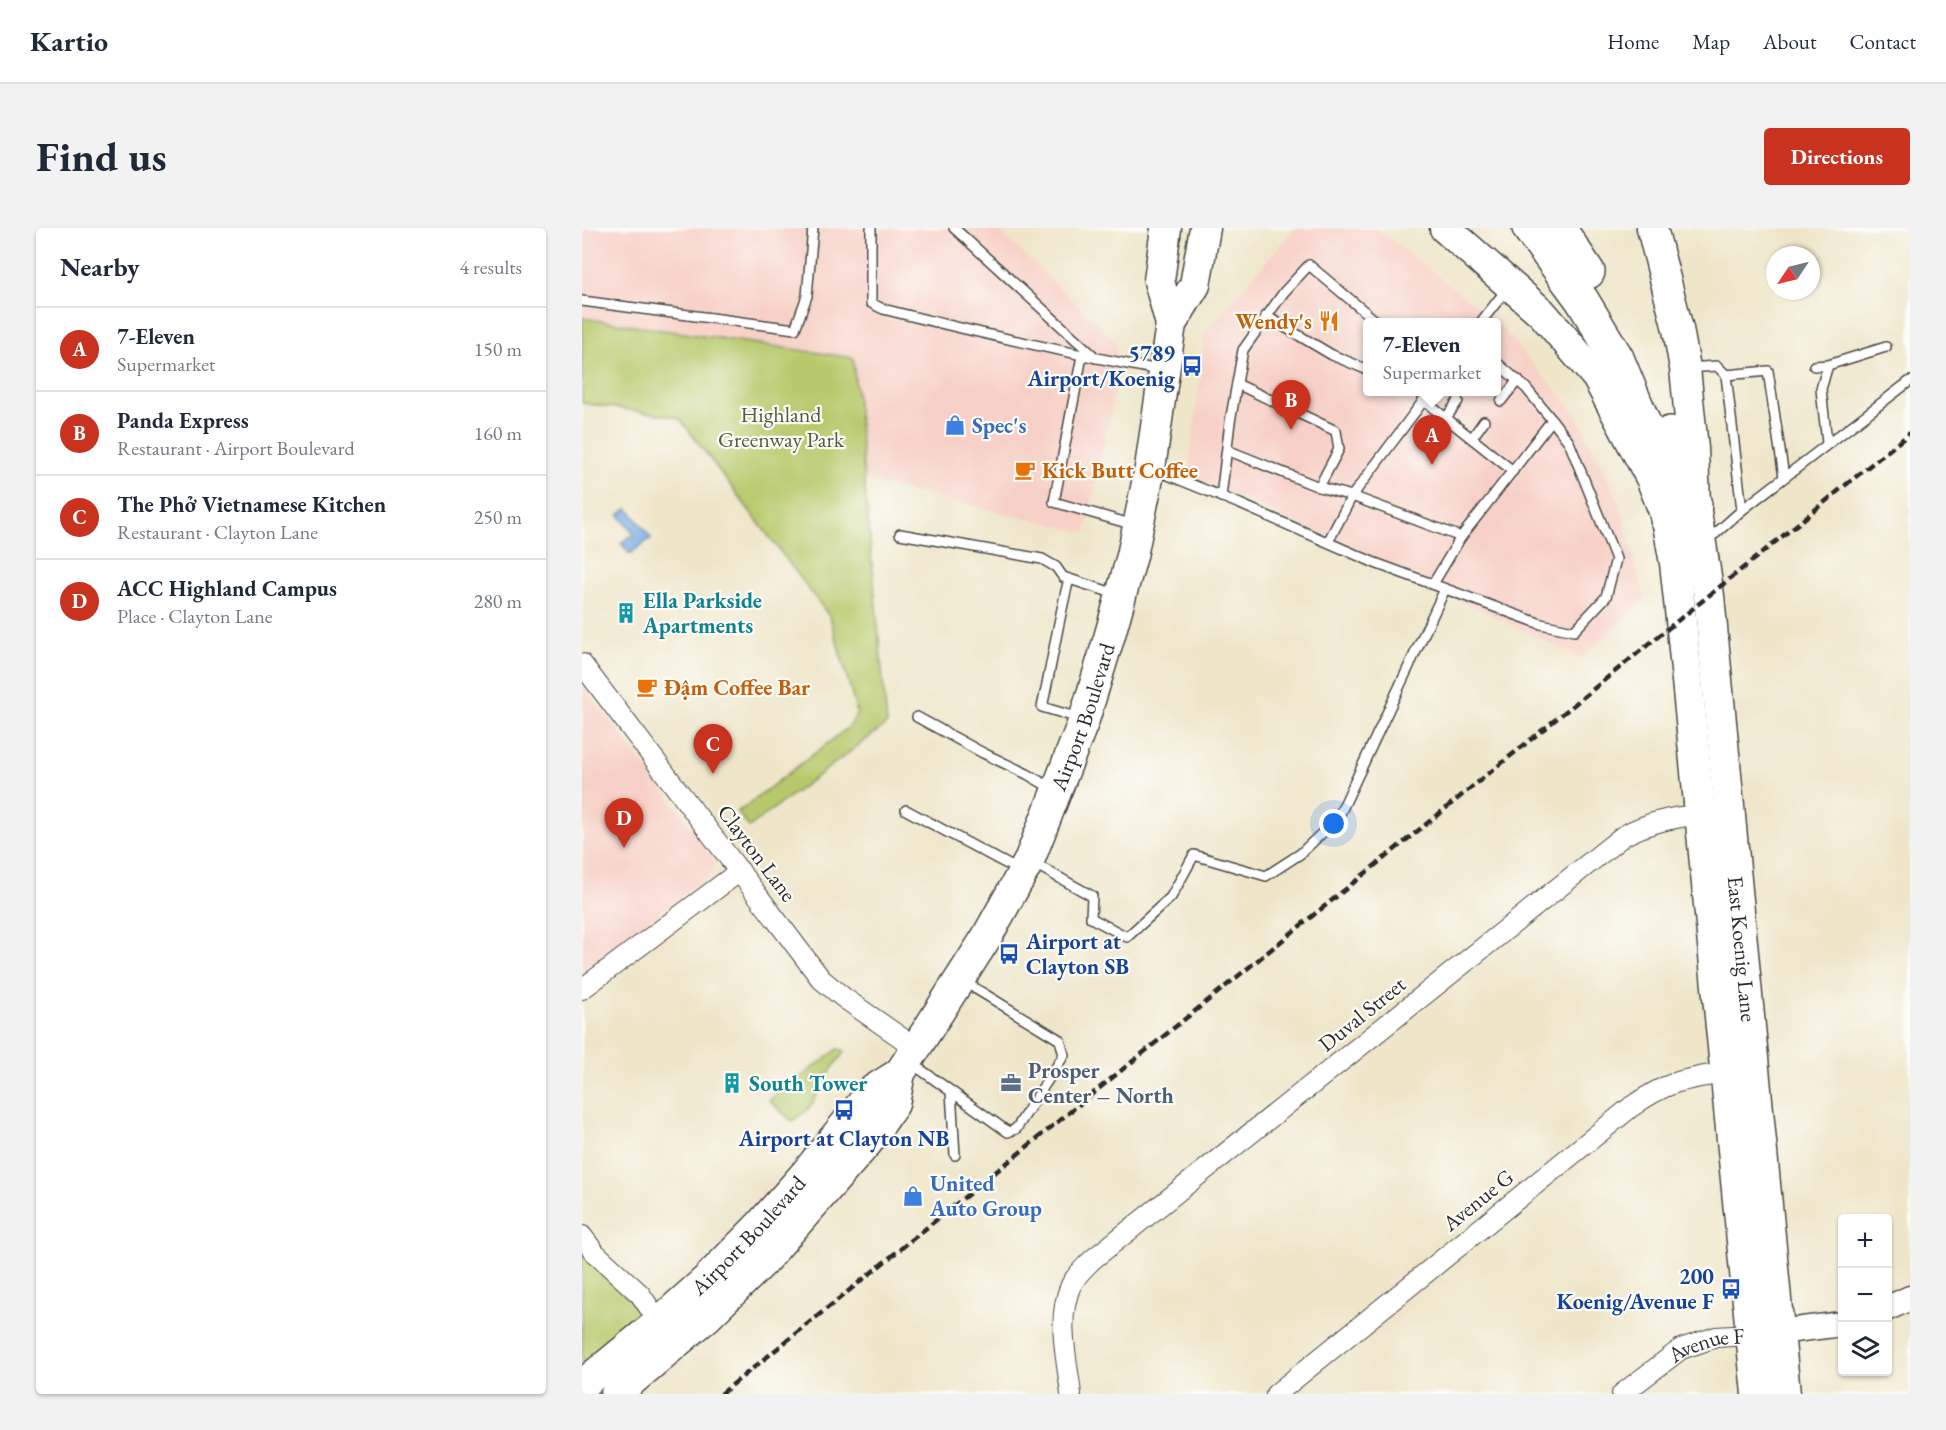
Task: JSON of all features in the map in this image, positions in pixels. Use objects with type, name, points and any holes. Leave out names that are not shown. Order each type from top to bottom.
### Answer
[{"type":"highway","points":[[1529,228],[1582,300],[1617,358],[1681,512]]},
{"type":"highway","points":[[1559,228],[1591,276],[1636,359],[1671,435],[1681,512]]},
{"type":"main road","name":"Airport Boulevard","points":[[1166,228],[1159,281],[1171,324]]},
{"type":"main road","name":"Airport Boulevard","points":[[616,1394],[707,1317],[763,1262],[867,1143],[894,1104],[908,1061],[961,980],[1026,866],[1084,720],[1121,596],[1150,468],[1171,324],[1195,285],[1205,228]]},
{"type":"main road","points":[[1445,228],[1542,313],[1597,377],[1646,467],[1681,512]]},
{"type":"main road","points":[[1652,228],[1678,329],[1685,368],[1693,449],[1681,512]]},
{"type":"main road","name":"East Koenig Lane","points":[[1681,512],[1700,538],[1710,608],[1765,1334],[1756,1394]]},
{"type":"main road","name":"East Koenig Lane","points":[[1681,512],[1675,563],[1725,1073],[1765,1334],[1785,1394]]},
{"type":"main road","name":"Airport Boulevard","points":[[582,1385],[706,1280],[760,1225],[806,1173],[873,1090],[908,1061]]},
{"type":"main road","points":[[646,1369],[649,1352],[657,1345],[664,1329],[659,1322]]},
{"type":"street","name":"Clayton Lane","points":[[582,664],[821,979],[844,998],[908,1061]]},
{"type":"street","name":"Duval Street","points":[[1071,1394],[1064,1324],[1065,1305],[1072,1285],[1092,1260],[1623,836],[1658,820],[1700,814]]},
{"type":"street","points":[[582,989],[740,871]]},
{"type":"street","name":"Avenue G","points":[[1276,1394],[1653,1091],[1680,1080],[1725,1073]]},
{"type":"street","points":[[582,1236],[595,1253],[640,1294],[659,1322]]},
{"type":"street","points":[[1892,1306],[1910,1298]]},
{"type":"street","name":"Avenue F","points":[[1622,1394],[1682,1348],[1716,1336],[1765,1334],[1838,1325]]},
{"type":"lane","points":[[582,300],[795,329],[807,296],[813,228]]},
{"type":"lane","points":[[871,228],[871,303],[883,309],[1082,356],[1164,371]]},
{"type":"lane","points":[[954,228],[1096,358]]},
{"type":"lane","points":[[1221,497],[1243,350],[1284,292],[1309,265],[1372,318]]},
{"type":"lane","points":[[1484,318],[1510,284]]},
{"type":"lane","points":[[1266,315],[1332,355],[1363,368]]},
{"type":"lane","points":[[1814,366],[1828,365],[1886,347]]},
{"type":"lane","points":[[1082,356],[1054,502],[1138,526]]},
{"type":"lane","points":[[1150,468],[1375,563],[1541,624],[1574,631],[1606,597],[1616,559],[1569,442],[1527,388],[1501,365]]},
{"type":"lane","points":[[1827,443],[1821,389],[1828,365]]},
{"type":"lane","points":[[1685,368],[1718,366],[1726,375],[1742,510]]},
{"type":"lane","points":[[1726,375],[1772,371],[1784,477]]},
{"type":"lane","points":[[1501,401],[1518,380]]},
{"type":"lane","points":[[1700,538],[1715,534],[1827,443],[1910,381]]},
{"type":"lane","points":[[1237,384],[1336,431],[1339,449],[1319,487]]},
{"type":"lane","points":[[1328,542],[1352,496],[1427,396]]},
{"type":"lane","points":[[1424,400],[1513,471]]},
{"type":"lane","points":[[1446,417],[1458,401]]},
{"type":"lane","points":[[1433,584],[1461,537],[1552,420]]},
{"type":"lane","points":[[1472,438],[1484,421]]},
{"type":"lane","points":[[1227,450],[1319,487],[1352,496],[1461,537]]},
{"type":"lane","points":[[900,534],[1042,559],[1056,567],[1063,577],[1121,596]]},
{"type":"lane","points":[[1070,579],[1057,627],[1056,647],[1042,706],[1084,720]]},
{"type":"lane","points":[[906,810],[992,854],[1026,866],[1092,896],[1091,918],[1127,937],[1172,897],[1194,855],[1266,876],[1300,854],[1338,818],[1445,589]]},
{"type":"lane","points":[[918,717],[983,753],[1028,774],[1057,792]]},
{"type":"lane","points":[[908,1061],[1008,1132],[1016,1128],[1064,1055],[1060,1040],[961,980]]},
{"type":"lane","points":[[951,1092],[955,1155]]},
{"type":"shaded area","points":[[582,228],[997,228],[1116,342],[1118,375],[1086,533],[864,480],[853,358],[582,318]]},
{"type":"shaded area","points":[[1295,228],[1376,228],[1492,318],[1363,318],[1363,396],[1501,396],[1501,327],[1575,412],[1618,499],[1645,599],[1582,658],[1188,474],[1205,332]]},
{"type":"shaded area","points":[[582,684],[713,855],[715,864],[710,874],[702,881],[582,971]]},
{"type":"green space","name":"Highland Greenway Park","points":[[582,318],[853,358],[887,724],[749,827],[737,811],[850,726],[857,713],[830,617],[680,419],[582,403]]},
{"type":"green space","points":[[838,1049],[845,1051],[806,1111],[792,1121],[769,1100]]},
{"type":"green space","points":[[582,1252],[632,1302],[637,1314],[636,1322],[582,1372]]},
{"type":"water","points":[[628,508],[651,538],[630,554],[621,543],[630,536],[632,538],[635,536],[619,515]]},
{"type":"railway","points":[[721,1394],[1910,433]]},
{"type":"place","name":"Wendy's","points":[[1329,321]]},
{"type":"place","name":"5789 Airport/Koenig","points":[[1192,366]]},
{"type":"place","name":"Spec's","points":[[955,425]]},
{"type":"place","name":"Panda Express","points":[[1291,430]]},
{"type":"place","name":"7-Eleven","points":[[1432,465]]},
{"type":"place","name":"Kick Butt Coffee","points":[[1025,470]]},
{"type":"place","name":"Ella Parkside Apartments","points":[[626,613]]},
{"type":"place","name":"Đậm Coffee Bar","points":[[647,687]]},
{"type":"place","name":"The Phở Vietnamese Kitchen","points":[[713,774]]},
{"type":"place","name":"ACC Highland Campus","points":[[624,848]]},
{"type":"place","name":"Airport at Clayton SB","points":[[1009,954]]},
{"type":"place","name":"South Tower","points":[[732,1083]]},
{"type":"place","name":"Prosper Center – North","points":[[1011,1083]]},
{"type":"place","name":"Airport at Clayton NB","points":[[844,1110]]},
{"type":"place","name":"United Auto Group","points":[[913,1196]]},
{"type":"place","name":"200 Koenig/Avenue F","points":[[1731,1289]]}]
